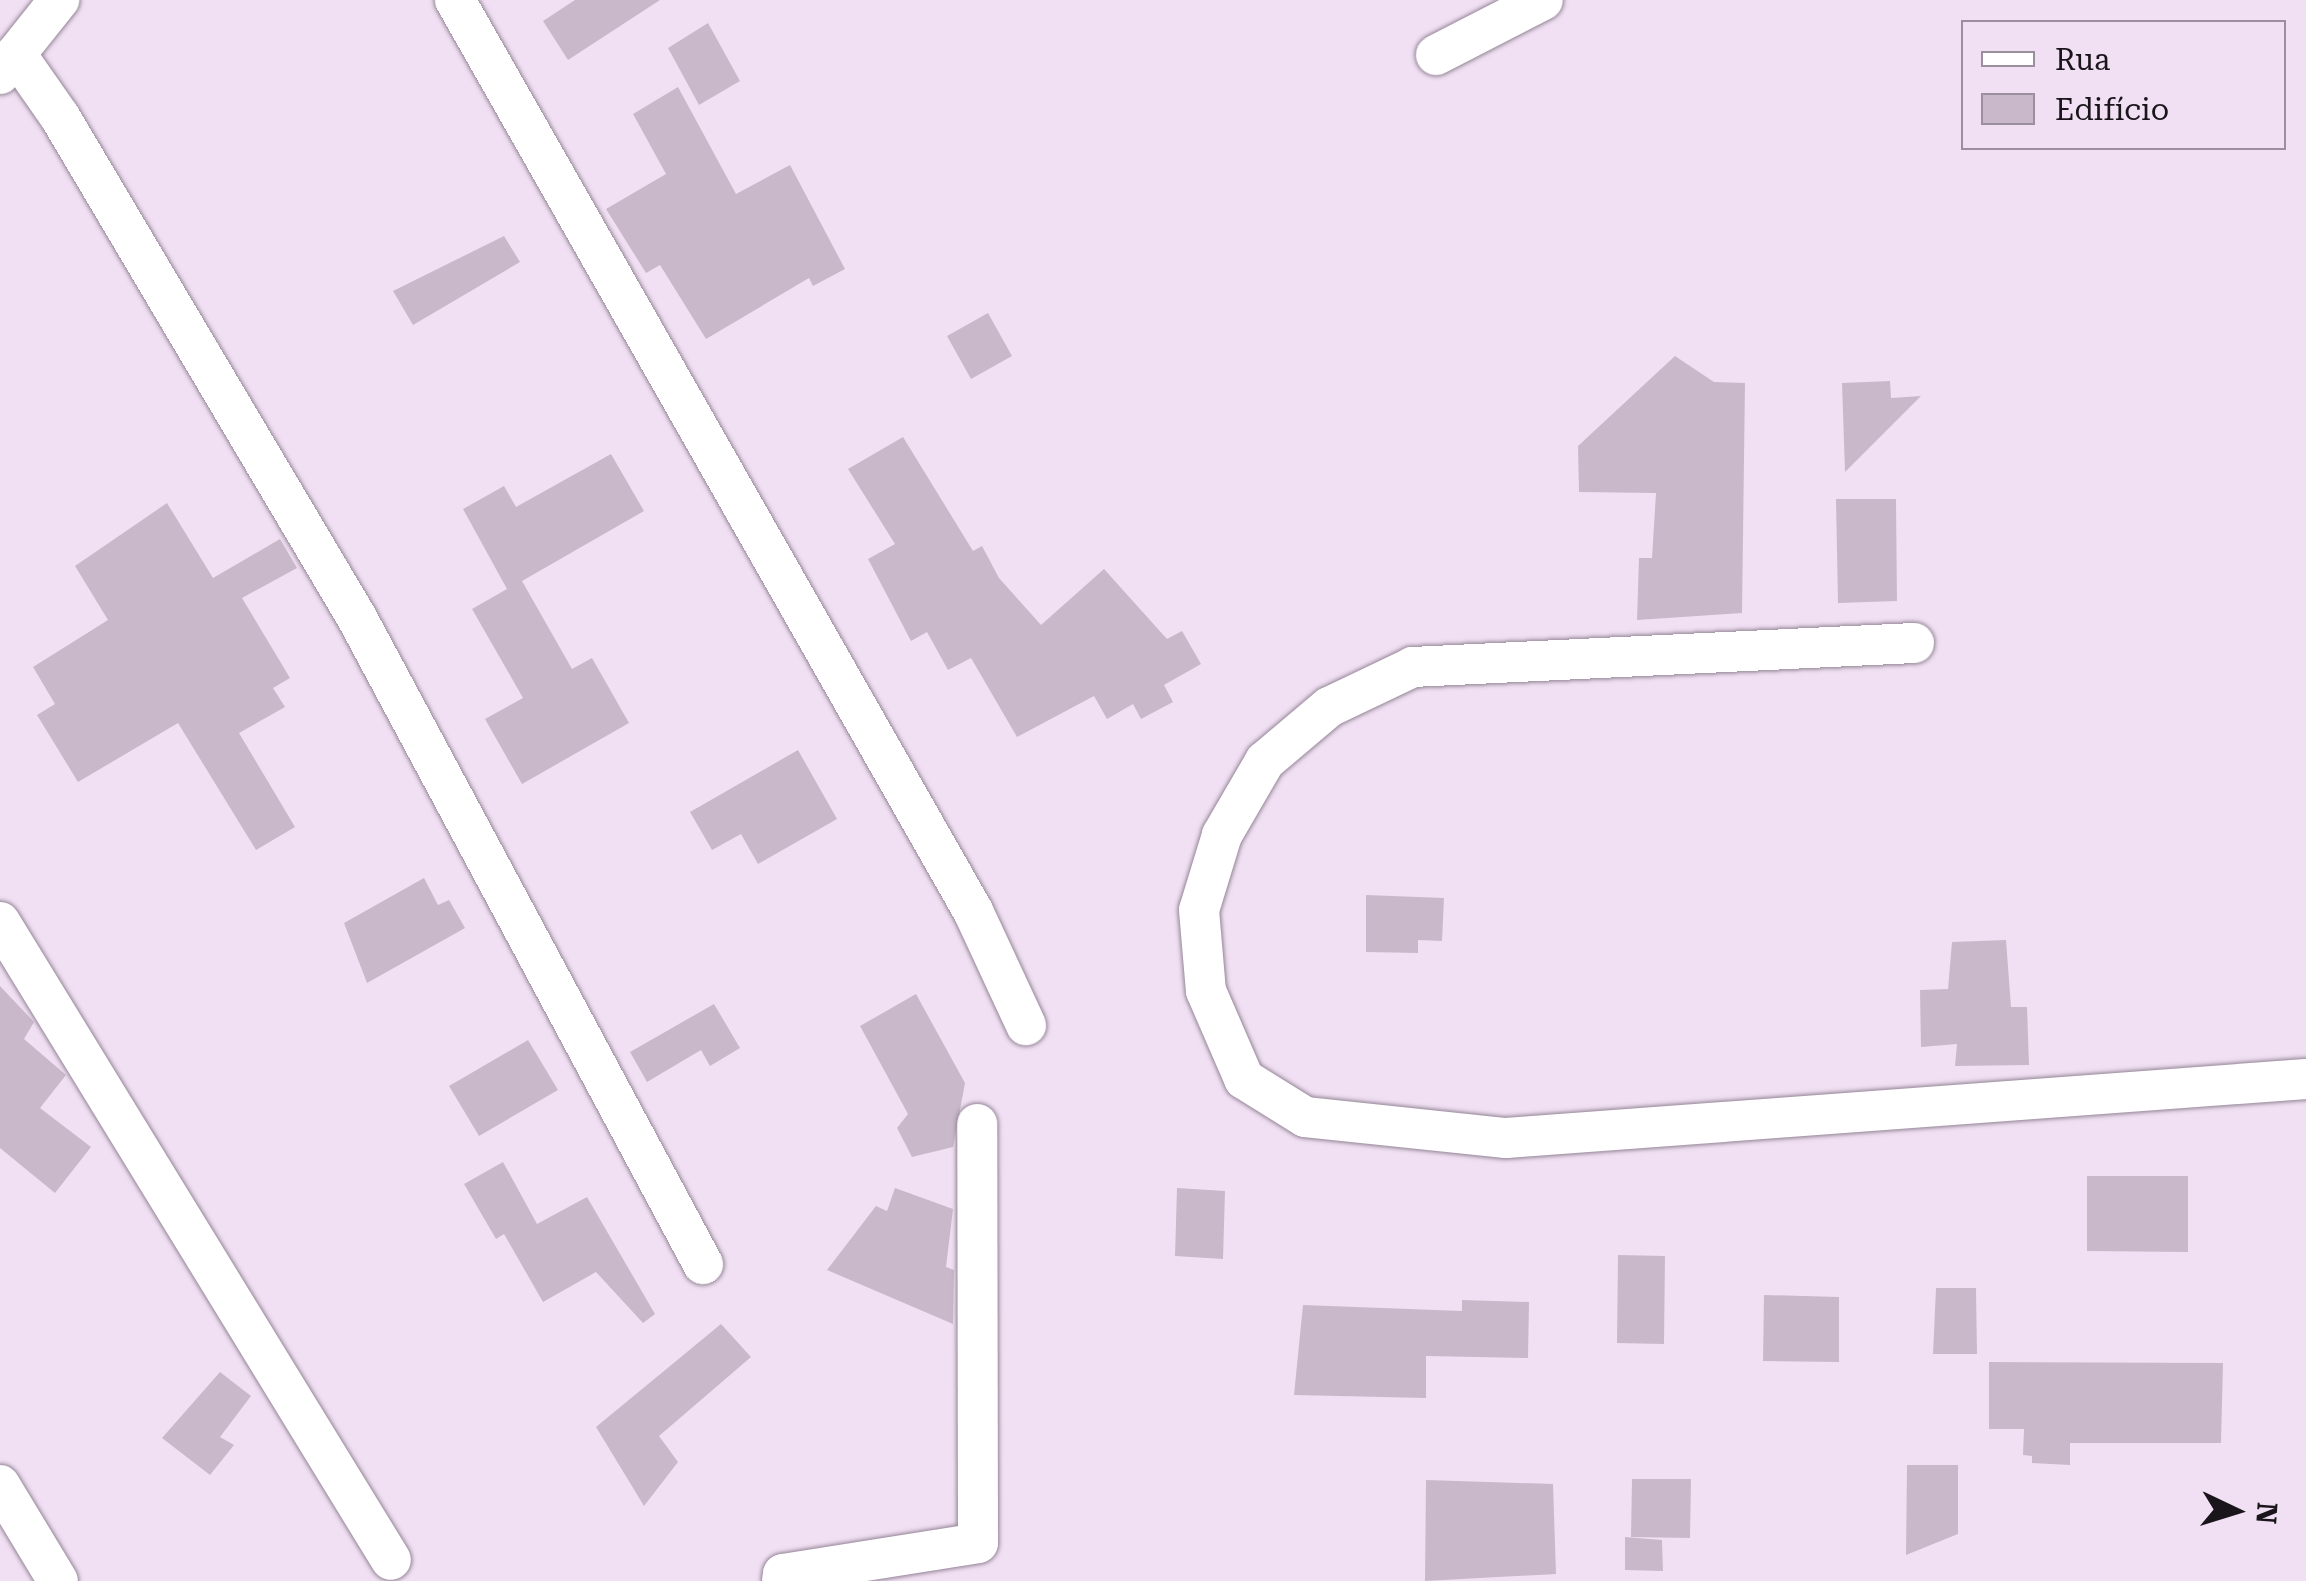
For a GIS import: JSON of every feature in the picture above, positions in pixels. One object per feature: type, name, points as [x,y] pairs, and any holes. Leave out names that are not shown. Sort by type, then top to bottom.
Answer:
[{"type":"street","points":[[59,0],[8,64],[60,117],[357,618],[703,1264]]},
{"type":"street","points":[[455,0],[974,911],[1026,1025]]},
{"type":"street","points":[[1436,56],[1542,0]]},
{"type":"street","points":[[1914,643],[1413,667],[1329,706],[1265,761],[1222,835],[1200,910],[1206,992],[1244,1079],[1305,1117],[1506,1138],[2306,1079]]},
{"type":"street","points":[[0,922],[391,1560]]},
{"type":"street","points":[[782,1581],[783,1574],[978,1543],[977,1124]]},
{"type":"street","points":[[0,1485],[58,1581]]},
{"type":"building","points":[[575,0],[660,0],[568,60],[543,21]]},
{"type":"building","points":[[708,23],[740,81],[699,105],[668,48]]},
{"type":"building","points":[[678,87],[736,194],[790,165],[845,269],[813,286],[809,278],[706,339],[660,265],[646,273],[606,209],[666,174],[633,114]]},
{"type":"building","points":[[504,236],[520,262],[413,325],[393,291]]},
{"type":"building","points":[[988,313],[1012,356],[971,379],[947,336]]},
{"type":"building","points":[[1675,356],[1714,382],[1745,383],[1742,613],[1637,620],[1639,558],[1652,558],[1656,493],[1579,492],[1578,446]]},
{"type":"building","points":[[1890,381],[1891,398],[1921,396],[1845,472],[1842,383]]},
{"type":"building","points":[[903,437],[973,551],[982,546],[999,578],[1041,625],[1104,569],[1167,639],[1182,631],[1201,664],[1164,685],[1173,702],[1141,719],[1133,704],[1107,719],[1094,696],[1017,737],[971,658],[948,670],[927,632],[911,641],[868,559],[895,544],[848,469]]},
{"type":"building","points":[[611,454],[644,511],[522,581],[572,669],[592,658],[629,723],[522,784],[485,719],[523,698],[472,609],[507,589],[463,509],[504,486],[516,507]]},
{"type":"building","points":[[1836,499],[1896,499],[1897,601],[1838,603]]},
{"type":"building","points":[[167,503],[213,578],[280,539],[297,568],[242,598],[290,678],[273,688],[285,707],[239,733],[295,827],[256,850],[178,723],[78,782],[37,715],[55,704],[33,667],[108,620],[75,566]]},
{"type":"building","points":[[798,750],[837,819],[758,864],[741,834],[712,850],[690,812]]},
{"type":"building","points":[[424,878],[438,905],[449,900],[465,928],[367,983],[344,923]]},
{"type":"building","points":[[1366,895],[1444,898],[1442,941],[1418,940],[1418,953],[1366,952]]},
{"type":"building","points":[[2006,940],[2011,1007],[2027,1007],[2029,1065],[1955,1066],[1957,1044],[1921,1047],[1920,990],[1948,989],[1952,942]]},
{"type":"building","points":[[0,986],[34,1022],[24,1039],[66,1075],[40,1108],[91,1147],[55,1193],[0,1148]]},
{"type":"building","points":[[916,994],[965,1083],[953,1147],[912,1157],[897,1128],[908,1114],[860,1026]]},
{"type":"building","points":[[714,1004],[740,1048],[710,1066],[701,1050],[647,1082],[630,1052]]},
{"type":"building","points":[[528,1040],[558,1090],[479,1136],[449,1086]]},
{"type":"building","points":[[503,1162],[537,1224],[587,1197],[655,1314],[643,1323],[596,1272],[543,1302],[504,1234],[496,1239],[464,1184]]},
{"type":"building","points":[[2087,1176],[2188,1176],[2188,1252],[2087,1251]]},
{"type":"building","points":[[895,1188],[953,1209],[946,1267],[954,1270],[953,1324],[827,1270],[876,1206],[887,1211]]},
{"type":"building","points":[[1177,1188],[1225,1191],[1223,1259],[1175,1256]]},
{"type":"building","points":[[1618,1255],[1665,1256],[1664,1344],[1617,1343]]},
{"type":"building","points":[[1936,1288],[1976,1288],[1977,1354],[1933,1354]]},
{"type":"building","points":[[1764,1295],[1839,1297],[1839,1362],[1763,1361]]},
{"type":"building","points":[[1462,1300],[1529,1302],[1528,1358],[1426,1356],[1426,1398],[1294,1395],[1303,1305],[1462,1311]]},
{"type":"building","points":[[721,1324],[751,1357],[659,1436],[678,1462],[644,1506],[596,1427]]},
{"type":"building","points":[[1989,1362],[2223,1363],[2221,1443],[2070,1443],[2070,1465],[2032,1463],[2032,1456],[2023,1455],[2024,1429],[1989,1429]]},
{"type":"building","points":[[220,1372],[251,1396],[220,1437],[234,1445],[210,1475],[162,1438]]},
{"type":"building","points":[[1907,1465],[1958,1465],[1958,1534],[1906,1555]]},
{"type":"building","points":[[1632,1479],[1691,1479],[1690,1538],[1631,1537]]},
{"type":"building","points":[[1426,1480],[1553,1484],[1556,1574],[1425,1581]]},
{"type":"building","points":[[1625,1537],[1662,1540],[1663,1571],[1625,1570]]}]
